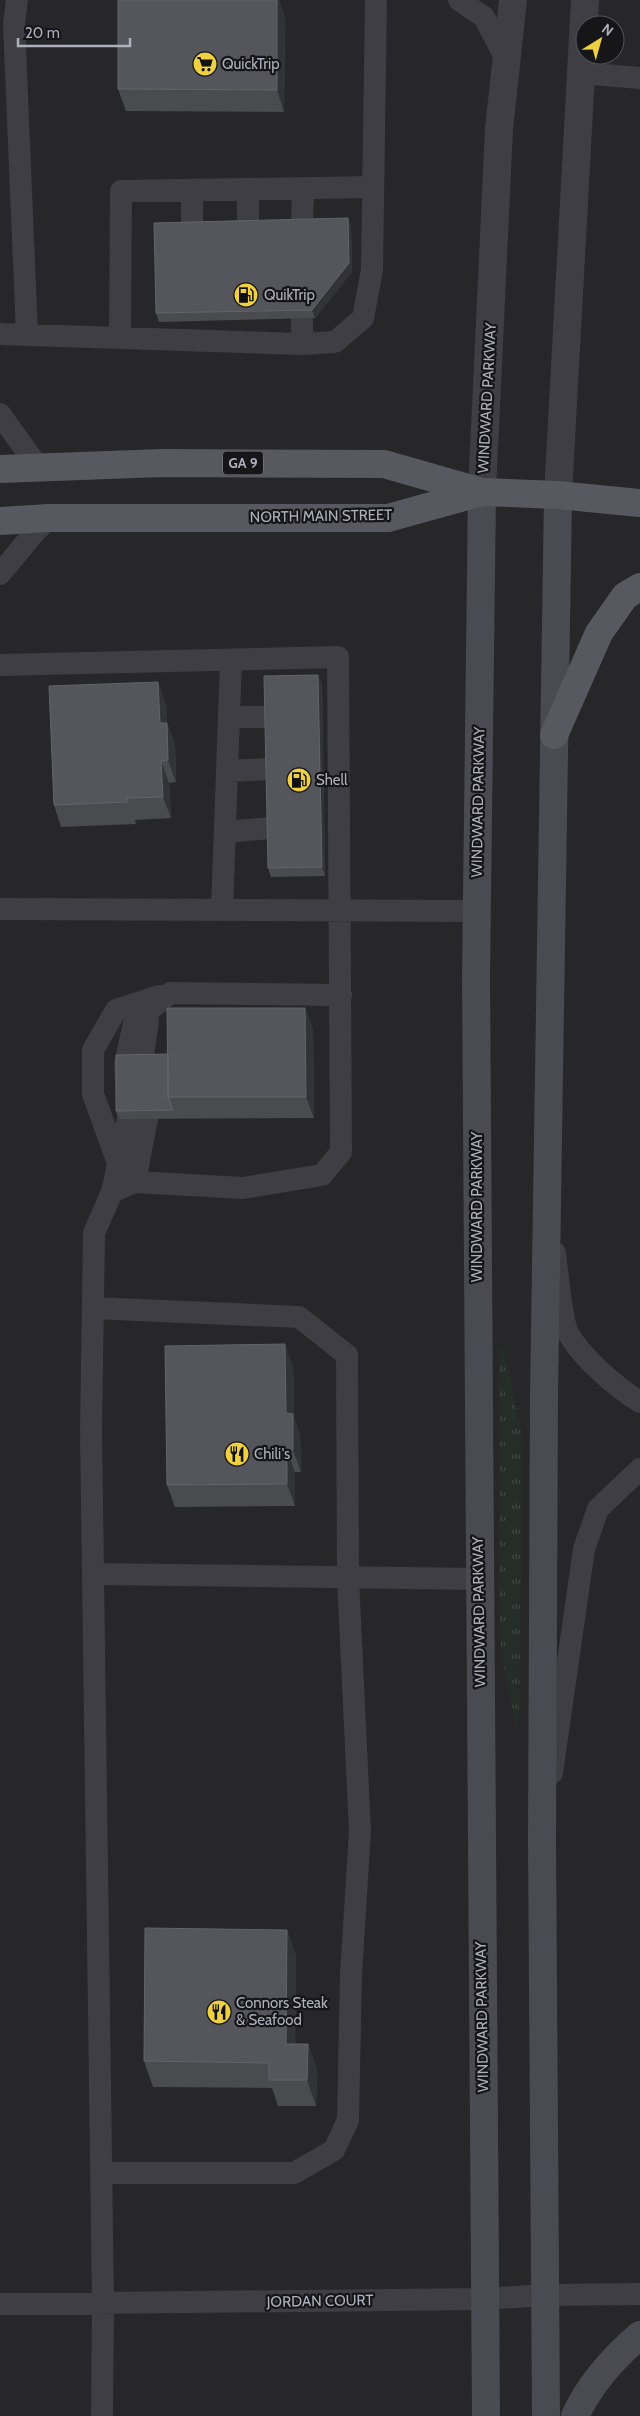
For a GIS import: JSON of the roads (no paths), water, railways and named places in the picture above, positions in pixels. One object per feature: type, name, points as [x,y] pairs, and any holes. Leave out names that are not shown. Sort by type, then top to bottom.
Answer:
[{"type":"main road","name":"GA 9","points":[[0,469],[162,463],[384,464],[482,492],[558,495],[640,503]]},
{"type":"main road","name":"NORTH MAIN STREET","points":[[0,521],[49,518],[388,518],[482,492]]},
{"type":"main road","name":"WINDWARD PARKWAY","points":[[482,492],[476,911],[478,1580],[486,2416]]},
{"type":"main road","points":[[546,2416],[542,1841],[547,1205],[558,495]]},
{"type":"main road","points":[[554,734],[599,633],[625,596],[640,587]]},
{"type":"main road","points":[[575,2416],[582,2400],[615,2356],[640,2335]]},
{"type":"street","name":"WINDWARD PARKWAY","points":[[482,492],[499,129],[513,0]]},
{"type":"street","points":[[558,495],[585,0]]},
{"type":"lane","points":[[17,0],[7,24],[8,88],[27,334]]},
{"type":"lane","points":[[0,334],[120,337],[195,331],[248,342],[302,344],[335,342],[363,318],[372,270],[376,0]]},
{"type":"lane","points":[[459,0],[484,17],[507,61]]},
{"type":"lane","points":[[581,73],[640,78]]},
{"type":"lane","points":[[120,337],[122,191],[373,186]]},
{"type":"lane","points":[[302,228],[303,188]]},
{"type":"lane","points":[[248,189],[248,230]]},
{"type":"lane","points":[[192,190],[192,231]]},
{"type":"lane","points":[[302,319],[302,344]]},
{"type":"lane","points":[[248,320],[248,342]]},
{"type":"lane","points":[[0,414],[38,467]]},
{"type":"lane","points":[[0,574],[49,518]]},
{"type":"lane","points":[[0,665],[338,657],[330,714],[332,823],[340,910],[341,1152],[322,1175],[243,1188],[135,1182],[112,1192]]},
{"type":"lane","points":[[222,910],[231,660]]},
{"type":"lane","points":[[229,717],[268,717]]},
{"type":"lane","points":[[227,771],[269,769]]},
{"type":"lane","points":[[225,832],[270,828]]},
{"type":"lane","points":[[0,909],[476,911]]},
{"type":"lane","points":[[118,1163],[93,1094],[94,1050],[116,1010],[170,993],[341,995]]},
{"type":"lane","points":[[102,2416],[103,2303],[91,1430],[94,1233],[112,1192],[128,1119],[125,1064],[134,1024],[170,993]]},
{"type":"lane","points":[[135,1182],[146,1119],[142,1063],[150,1010]]},
{"type":"lane","points":[[547,1205],[568,1332],[591,1362],[626,1394],[640,1402]]},
{"type":"lane","points":[[93,1308],[299,1317],[347,1355],[348,1578],[360,1831],[351,1974],[348,2120],[334,2150],[294,2173],[101,2173]]},
{"type":"lane","points":[[542,1841],[584,1549],[598,1509],[640,1469]]},
{"type":"lane","points":[[93,1574],[478,1580]]},
{"type":"lane","name":"JORDAN COURT","points":[[0,2304],[485,2299],[545,2295],[640,2294]]},
{"type":"place","name":"QuickTrip","points":[[205,64]]},
{"type":"place","name":"QuikTrip","points":[[246,295]]},
{"type":"place","name":"Shell","points":[[299,780]]},
{"type":"place","name":"Chili's","points":[[237,1454]]},
{"type":"place","name":"Connors Steak & Seafood","points":[[219,2012]]}]
